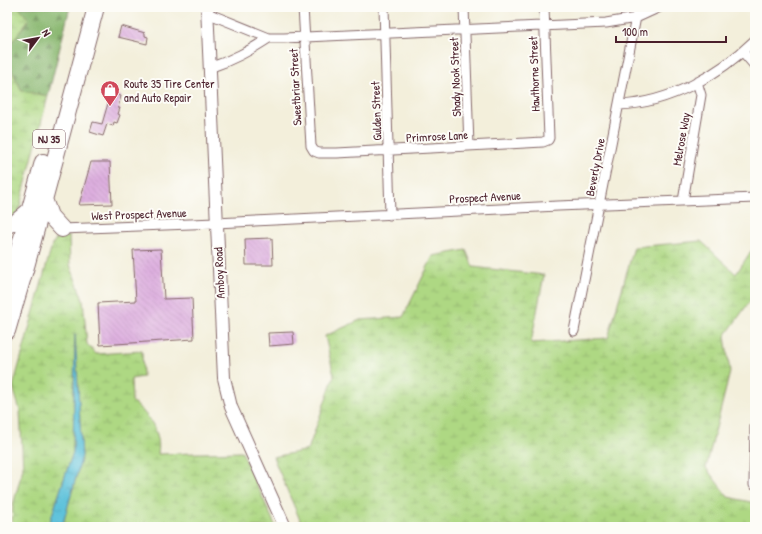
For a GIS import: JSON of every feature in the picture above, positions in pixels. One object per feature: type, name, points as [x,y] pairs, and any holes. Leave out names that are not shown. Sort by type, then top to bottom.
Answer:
[{"type":"highway","name":"NJ 35","points":[[7,292],[86,7]]},
{"type":"highway","name":"NJ 35","points":[[7,331],[27,263],[96,7]]},
{"type":"highway","points":[[31,244],[47,234],[62,229],[50,216],[44,199]]},
{"type":"highway","points":[[7,225],[16,222],[30,210]]},
{"type":"highway","points":[[7,235],[11,241],[16,260]]},
{"type":"main road","name":"Amboy Road","points":[[207,10],[224,378],[231,407],[285,527]]},
{"type":"street","name":"Sweetbriar Street","points":[[303,7],[311,146],[314,151],[327,153]]},
{"type":"street","name":"Gulden Street","points":[[384,7],[390,215]]},
{"type":"street","name":"Shady Nook Street","points":[[464,7],[469,146]]},
{"type":"street","name":"Hawthorne Street","points":[[544,7],[548,140]]},
{"type":"street","name":"Beverly Drive","points":[[574,331],[638,7]]},
{"type":"street","points":[[207,10],[269,38],[284,38],[606,23],[636,18],[660,7]]},
{"type":"street","points":[[209,68],[230,61],[269,38]]},
{"type":"street","points":[[619,105],[633,104],[656,99],[697,82],[709,76],[743,52],[755,40]]},
{"type":"street","points":[[743,52],[755,66]]},
{"type":"street","name":"Melrose Way","points":[[683,201],[701,95],[697,82]]},
{"type":"street","name":"Primrose Lane","points":[[327,153],[543,142],[548,140]]},
{"type":"street","name":"Prospect Avenue","points":[[216,223],[755,198]]},
{"type":"street","name":"West Prospect Avenue","points":[[62,229],[216,223]]},
{"type":"street","points":[[754,485],[755,426]]},
{"type":"green space","points":[[7,7],[18,7],[29,19],[7,49]]},
{"type":"green space","points":[[18,7],[70,7],[48,96],[22,92],[7,61],[7,49],[28,19]]},
{"type":"green space","points":[[7,61],[22,91],[48,96],[19,210],[15,215],[7,218]]},
{"type":"green space","points":[[69,236],[70,265],[83,300],[87,344],[96,354],[142,351],[143,377],[131,379],[132,401],[148,418],[156,431],[159,446],[158,454],[242,452],[276,527],[62,527],[82,456],[75,342],[73,452],[48,527],[12,527],[13,505],[23,468],[20,411],[13,387],[52,245],[56,239]]},
{"type":"green space","points":[[701,241],[736,274],[751,251],[755,251],[755,294],[725,336],[730,372],[706,468],[728,497],[755,503],[755,527],[303,527],[273,457],[308,450],[334,376],[325,336],[360,320],[403,317],[433,256],[466,250],[473,267],[544,275],[531,343],[608,338],[634,247]]},
{"type":"water","points":[[75,334],[82,456],[62,527],[48,527],[73,452]]},
{"type":"building","points":[[121,26],[145,33],[145,36],[148,37],[147,44],[118,37]]},
{"type":"building","points":[[111,93],[121,96],[118,108],[120,108],[118,114],[120,115],[117,123],[114,122],[113,126],[107,124],[103,136],[90,132],[93,122],[102,124]]},
{"type":"building","points":[[91,162],[110,162],[112,204],[79,205]]},
{"type":"building","points":[[272,238],[273,265],[246,265],[245,239]]},
{"type":"building","points":[[161,249],[164,299],[192,298],[194,339],[100,345],[98,303],[136,301],[133,250]]},
{"type":"building","points":[[293,332],[294,344],[269,346],[268,333]]},
{"type":"place","name":"Route 35 Tire Center and Auto Repair","points":[[110,107]]}]
